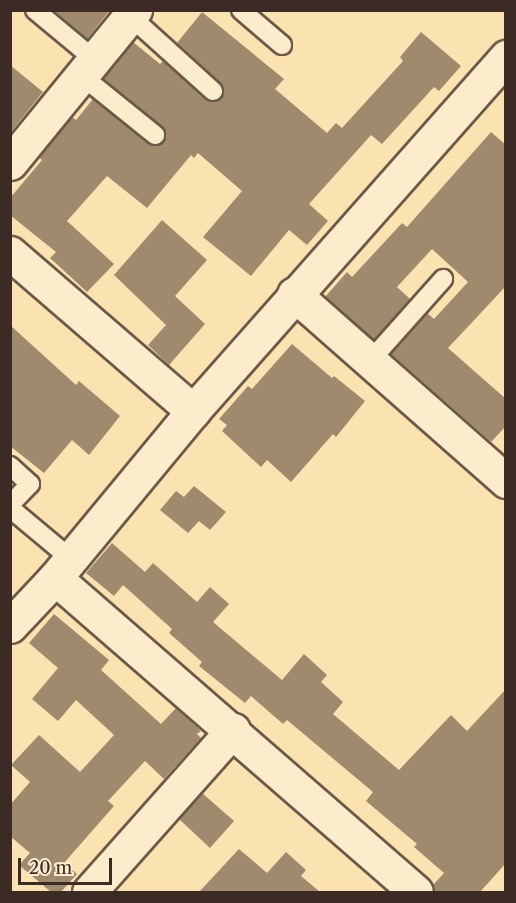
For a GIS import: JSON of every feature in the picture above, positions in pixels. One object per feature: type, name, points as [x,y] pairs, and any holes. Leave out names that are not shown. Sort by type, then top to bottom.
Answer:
[{"type":"street","points":[[10,163],[133,13]]},
{"type":"street","points":[[10,626],[63,568],[193,411],[294,294],[506,57]]},
{"type":"street","points":[[10,253],[193,411]]},
{"type":"street","points":[[294,294],[506,481]]},
{"type":"street","points":[[63,568],[233,730],[416,892]]},
{"type":"street","points":[[89,892],[233,730]]},
{"type":"lane","points":[[35,10],[155,135]]},
{"type":"lane","points":[[241,10],[282,45]]},
{"type":"lane","points":[[133,13],[213,91]]},
{"type":"lane","points":[[370,361],[443,279]]},
{"type":"lane","points":[[10,466],[30,484],[10,507],[63,568]]},
{"type":"building","points":[[53,10],[110,10],[87,39]]},
{"type":"building","points":[[202,12],[284,79],[275,89],[327,133],[336,123],[342,128],[403,61],[400,57],[421,32],[461,66],[439,91],[434,87],[382,144],[371,135],[309,204],[328,221],[307,245],[289,230],[251,276],[203,237],[242,191],[198,153],[194,158],[191,155],[147,208],[107,176],[67,221],[114,264],[87,292],[50,258],[56,252],[10,215],[10,198],[42,160],[39,157],[72,117],[76,120],[93,99],[148,144],[158,146],[164,142],[166,136],[162,127],[104,79],[133,42],[160,64],[163,61],[206,100],[211,102],[221,99],[224,93],[221,83],[177,43]]},
{"type":"building","points":[[10,65],[43,92],[10,133]]},
{"type":"building","points":[[491,132],[506,145],[506,286],[448,348],[506,399],[506,426],[491,442],[391,354],[427,313],[434,319],[468,282],[432,249],[397,287],[410,299],[374,340],[325,297],[347,272],[352,277],[402,223],[407,227]]},
{"type":"building","points":[[162,220],[207,260],[175,296],[205,324],[169,365],[148,345],[166,325],[114,275]]},
{"type":"building","points":[[10,325],[76,385],[79,381],[120,416],[89,455],[72,440],[44,473],[10,446]]},
{"type":"building","points":[[292,344],[332,378],[334,376],[365,401],[336,437],[333,434],[291,482],[267,460],[261,467],[222,431],[227,425],[219,419],[248,386],[252,389]]},
{"type":"building","points":[[194,486],[226,512],[210,530],[199,521],[188,533],[160,510],[176,491],[184,497]]},
{"type":"building","points":[[112,543],[145,572],[153,563],[197,602],[210,587],[229,604],[213,622],[282,680],[304,654],[327,675],[321,682],[343,702],[333,714],[399,770],[451,715],[467,731],[506,689],[506,863],[480,892],[434,892],[433,885],[444,873],[414,847],[417,844],[366,801],[373,792],[287,720],[283,724],[251,696],[245,703],[199,666],[202,662],[169,633],[172,629],[123,585],[114,596],[86,573]]},
{"type":"building","points":[[54,614],[109,660],[101,670],[161,724],[176,708],[201,731],[197,734],[201,738],[164,779],[145,761],[108,801],[114,806],[64,863],[77,874],[61,892],[51,892],[19,865],[30,853],[10,836],[10,805],[30,782],[11,765],[39,735],[80,772],[114,735],[76,700],[58,721],[32,699],[58,668],[29,643]]},
{"type":"building","points":[[202,793],[234,821],[210,848],[179,819]]},
{"type":"building","points":[[239,849],[267,873],[286,852],[306,870],[301,876],[320,892],[199,892]]}]
